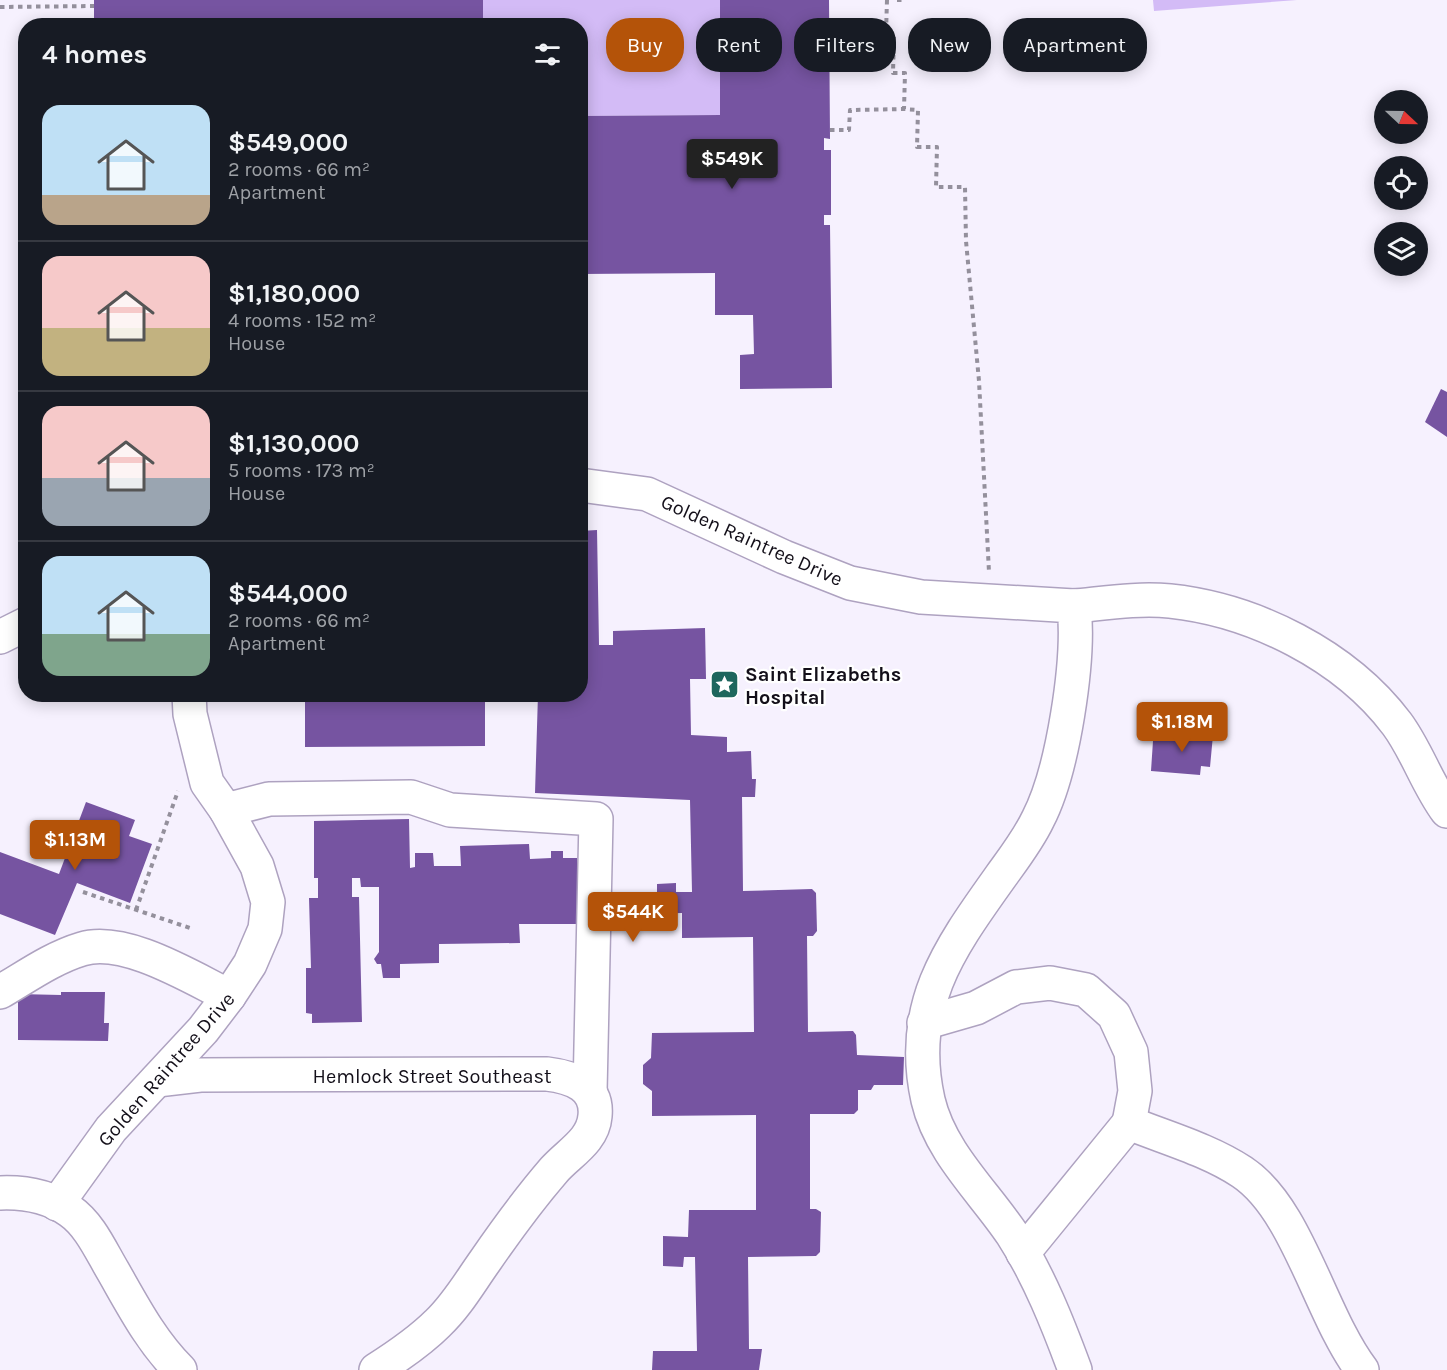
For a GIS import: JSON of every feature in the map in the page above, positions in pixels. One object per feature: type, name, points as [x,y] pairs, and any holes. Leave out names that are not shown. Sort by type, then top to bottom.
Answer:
[{"type":"lane","name":"Golden Raintree Drive","points":[[588,485],[647,494],[784,557],[850,583],[921,597],[990,603],[1074,606],[1121,601],[1168,601],[1200,606],[1258,623],[1297,642],[1340,670],[1383,708],[1398,726],[1447,811]]},
{"type":"lane","points":[[1074,606],[1076,651],[1059,758],[1047,802],[1026,841],[949,951],[927,1007],[922,1053],[925,1082],[939,1133],[1023,1253],[1046,1298],[1075,1370]]},
{"type":"lane","points":[[0,636],[18,628]]},
{"type":"lane","name":"Golden Raintree Drive","points":[[57,1204],[111,1129],[230,996],[250,964],[265,929],[268,902],[257,866],[226,810],[207,783],[190,714],[189,702]]},
{"type":"lane","points":[[226,810],[269,798],[411,797],[450,810],[596,819],[590,1092],[595,1105],[595,1119],[584,1142],[558,1166],[526,1204],[439,1322],[401,1354],[376,1370]]},
{"type":"lane","points":[[0,992],[53,961],[84,948],[109,947],[158,961],[230,996]]},
{"type":"lane","points":[[924,1023],[976,1008],[1016,987],[1050,983],[1086,990],[1114,1015],[1131,1052],[1135,1091],[1129,1123],[1023,1253]]},
{"type":"lane","name":"Hemlock Street Southeast","points":[[157,1080],[200,1075],[547,1074],[580,1083],[590,1092]]},
{"type":"lane","points":[[1129,1123],[1232,1166],[1264,1190],[1291,1233],[1341,1338],[1362,1370]]},
{"type":"lane","points":[[0,1193],[38,1197],[69,1210],[83,1224],[153,1339],[180,1370]]},
{"type":"path","points":[[886,18],[887,0]]},
{"type":"path","points":[[897,0],[904,0]]},
{"type":"path","points":[[0,7],[94,6]]},
{"type":"path","points":[[893,72],[905,73],[904,110]]},
{"type":"path","points":[[830,130],[849,130],[850,110],[918,110],[917,147],[936,147],[936,187],[965,187],[966,241],[979,381],[990,603]]},
{"type":"path","points":[[136,910],[180,787]]},
{"type":"path","points":[[83,892],[193,928]]},
{"type":"shaded area","points":[[483,0],[720,0],[720,18],[696,18],[696,72],[720,72],[720,115],[588,116],[588,18],[483,18]]},
{"type":"shaded area","points":[[1153,0],[1297,0],[1154,11]]},
{"type":"building","points":[[94,0],[483,0],[483,18],[94,18]]},
{"type":"building","points":[[720,0],[829,0],[829,18],[794,18],[794,72],[830,72],[830,139],[824,138],[824,150],[831,150],[831,215],[824,215],[824,225],[830,225],[832,388],[740,389],[740,355],[754,354],[753,315],[715,315],[715,273],[588,274],[588,116],[720,115],[720,72],[782,72],[782,18],[720,18]]},
{"type":"building","points":[[1441,389],[1447,392],[1447,437],[1425,422]]},
{"type":"building","points":[[597,530],[599,645],[613,645],[613,631],[705,628],[706,679],[690,679],[691,735],[727,737],[727,752],[751,751],[752,779],[756,779],[755,797],[742,797],[743,891],[812,889],[816,893],[817,931],[813,936],[807,936],[808,1032],[853,1031],[856,1035],[857,1055],[904,1057],[903,1085],[874,1085],[871,1090],[858,1090],[858,1110],[854,1114],[810,1114],[810,1209],[821,1212],[820,1252],[816,1256],[748,1257],[749,1349],[762,1349],[759,1370],[652,1370],[653,1351],[697,1351],[695,1257],[684,1257],[683,1267],[663,1266],[663,1236],[688,1237],[689,1210],[756,1210],[756,1115],[652,1116],[652,1091],[643,1084],[643,1065],[651,1058],[652,1033],[754,1032],[753,937],[682,938],[682,913],[583,915],[583,924],[519,924],[520,943],[439,944],[439,963],[400,964],[400,978],[383,978],[381,964],[377,964],[374,959],[379,952],[379,887],[361,887],[360,878],[352,878],[352,897],[359,897],[362,1022],[312,1023],[312,1014],[306,1013],[306,968],[311,968],[309,898],[318,898],[318,878],[314,878],[314,821],[409,819],[410,868],[415,867],[415,853],[433,853],[434,866],[461,866],[460,846],[529,844],[530,859],[551,858],[551,851],[563,851],[563,858],[577,858],[578,898],[657,898],[657,884],[676,883],[676,892],[692,892],[690,800],[535,793],[538,702],[588,702],[588,531]]},
{"type":"building","points":[[305,702],[485,702],[485,746],[305,747]]},
{"type":"building","points":[[1163,731],[1213,735],[1210,767],[1201,766],[1200,775],[1151,771],[1153,741],[1162,741]]},
{"type":"building","points":[[86,802],[135,820],[129,836],[152,844],[130,903],[77,883],[55,935],[0,914],[0,852],[59,874]]},
{"type":"building","points":[[61,992],[105,992],[104,1023],[109,1023],[108,1041],[18,1040],[18,994],[61,995]]},
{"type":"place","name":"Saint Elizabeths Hospital","points":[[724,685]]}]
